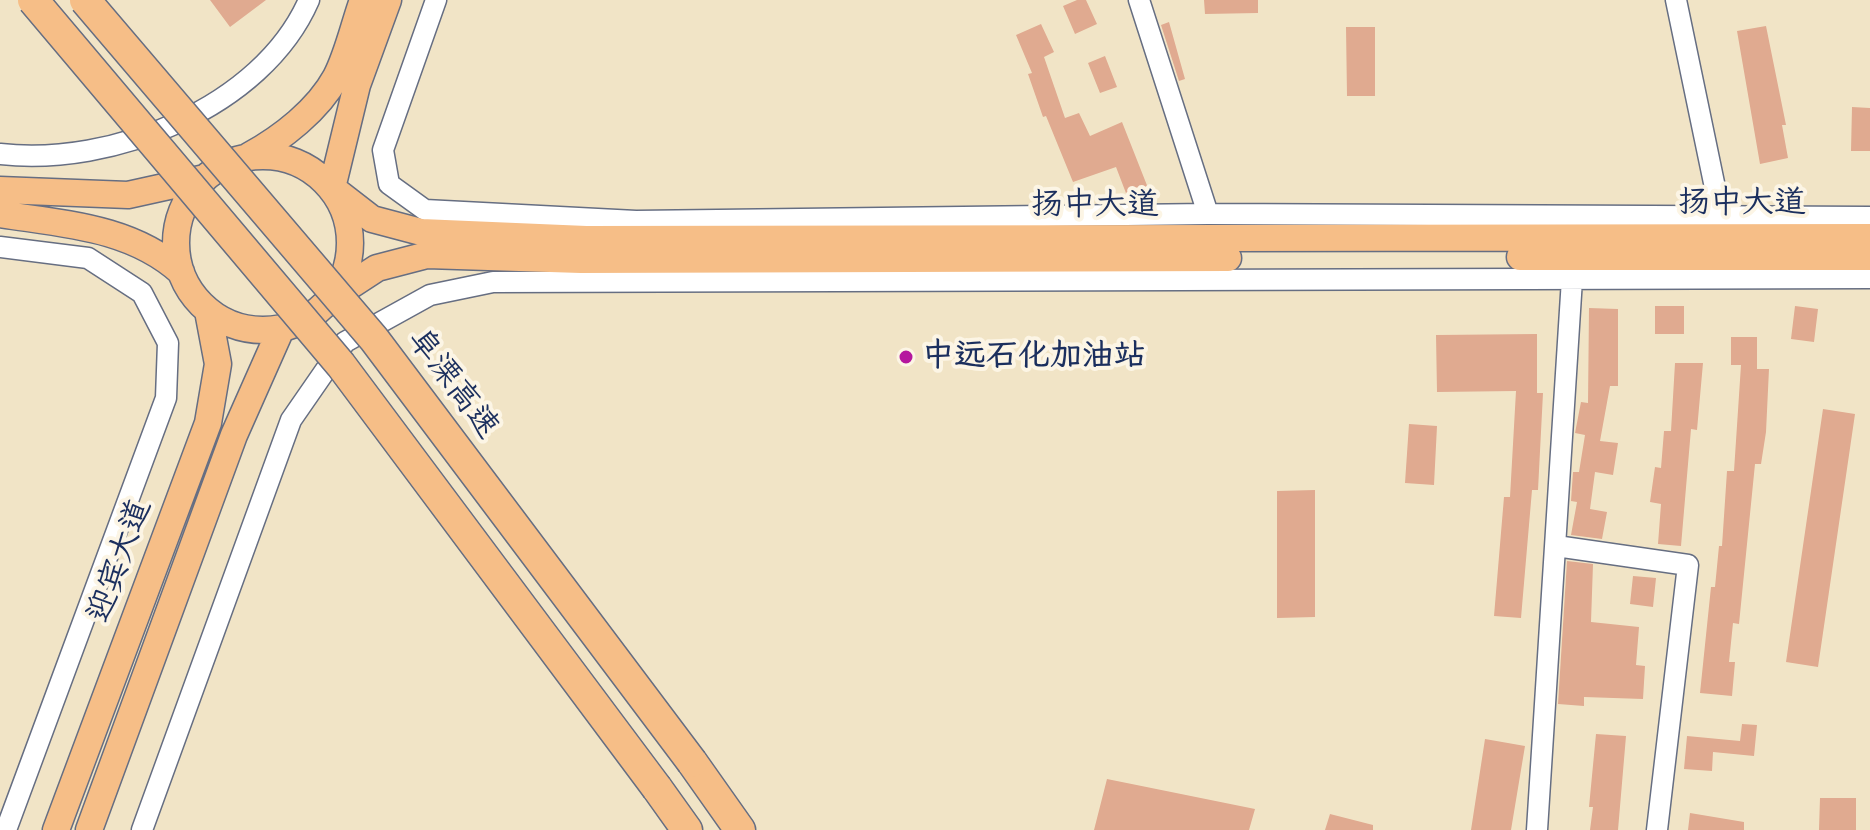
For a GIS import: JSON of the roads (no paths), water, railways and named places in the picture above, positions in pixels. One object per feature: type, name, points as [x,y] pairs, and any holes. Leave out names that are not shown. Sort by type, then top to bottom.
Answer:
[{"type":"highway","points":[[33,0],[341,365],[687,830]]},
{"type":"highway","name":"阜溧高速","points":[[85,0],[374,339],[740,830]]},
{"type":"main road","points":[[248,157],[271,155],[294,160],[315,172],[332,188],[346,214],[351,243],[346,273],[331,298],[308,318],[281,329],[251,330],[228,323],[208,311],[192,293],[181,272],[176,247],[179,221],[189,197],[205,178],[225,164],[248,157],[272,144],[311,110],[336,77],[363,0]]},
{"type":"main road","points":[[332,188],[357,85],[388,0]]},
{"type":"main road","points":[[0,190],[128,195],[205,178]]},
{"type":"main road","name":"扬中大道","points":[[332,188],[372,219],[421,232],[586,239],[1870,237]]},
{"type":"main road","points":[[0,214],[122,234],[159,252],[181,272]]},
{"type":"main road","name":"扬中大道","points":[[331,298],[377,268],[427,255],[581,260],[1599,257],[1724,238],[1870,257]]},
{"type":"main road","name":"迎宾大道","points":[[56,830],[208,423],[218,364],[208,311]]},
{"type":"main road","name":"迎宾大道","points":[[89,830],[234,435],[281,329]]},
{"type":"street","points":[[0,154],[31,158],[95,152],[169,128],[241,85],[298,24],[309,0]]},
{"type":"street","points":[[436,0],[383,150],[389,184],[425,210],[636,221],[1208,214],[1724,238],[1870,217]]},
{"type":"street","points":[[1139,0],[1208,214]]},
{"type":"street","points":[[1676,0],[1724,238]]},
{"type":"street","points":[[0,247],[88,258],[142,293],[168,343],[166,398],[6,830]]},
{"type":"street","points":[[1572,279],[1596,277],[1599,257]]},
{"type":"street","points":[[142,830],[213,626],[291,420],[345,342],[430,295],[493,282],[1870,278]]},
{"type":"street","points":[[1537,830],[1572,279]]},
{"type":"street","points":[[1556,546],[1688,565],[1674,709],[1657,830]]},
{"type":"place","name":"中远石化加油站","points":[[906,357]]}]
